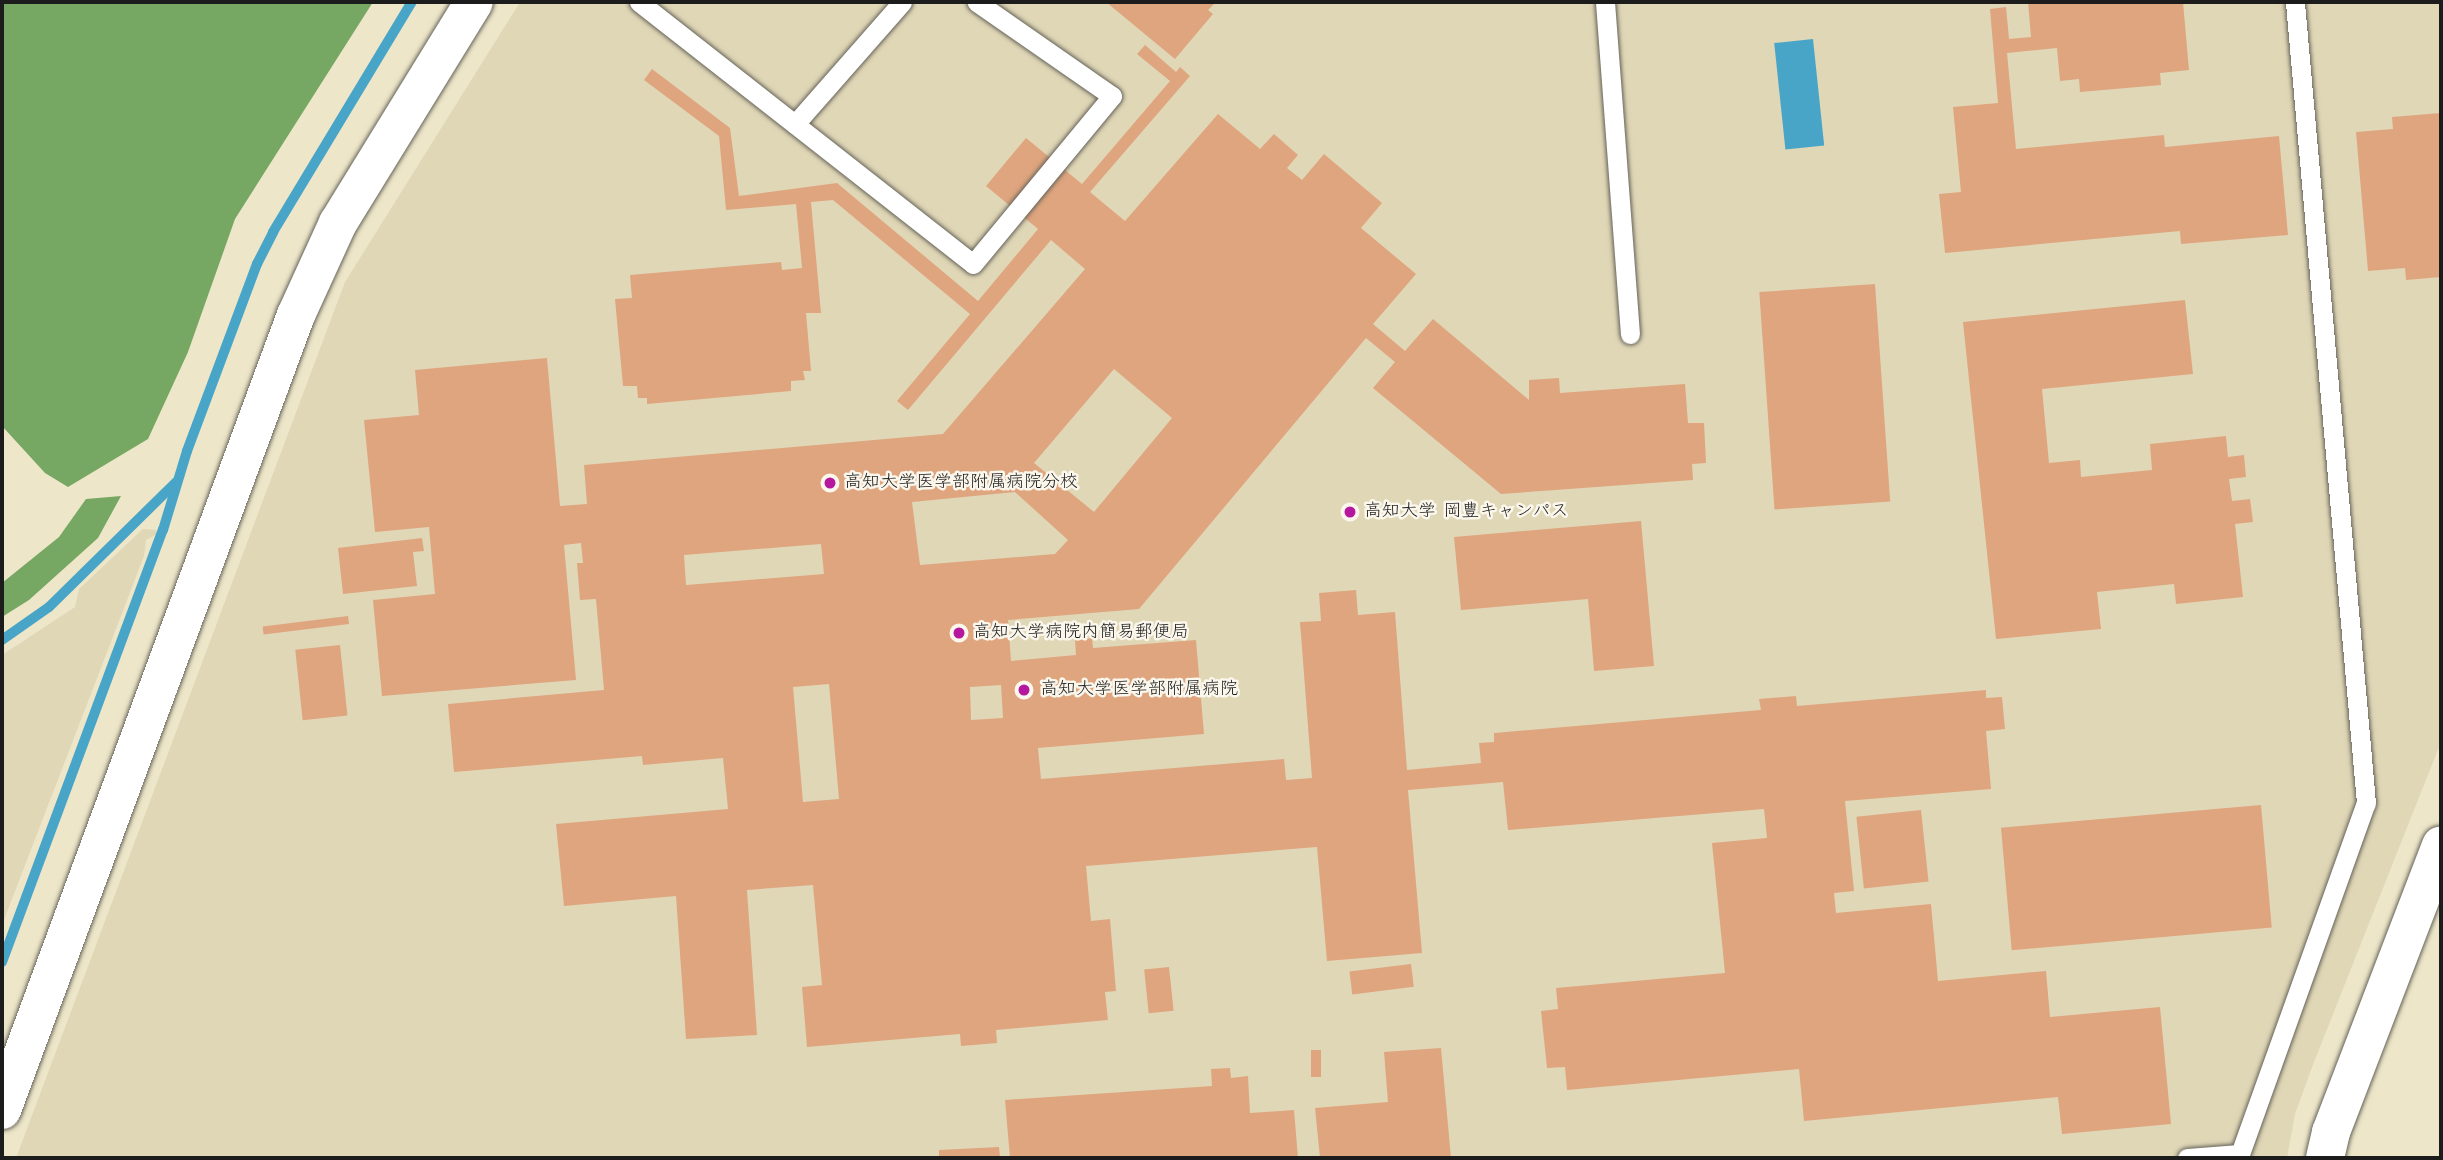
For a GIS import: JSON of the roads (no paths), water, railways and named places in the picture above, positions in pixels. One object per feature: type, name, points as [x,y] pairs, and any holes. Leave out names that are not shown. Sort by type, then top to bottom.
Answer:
[{"type":"street","points":[[2,1110],[296,315],[338,223],[474,2]]},
{"type":"street","points":[[2325,1158],[2335,1119],[2441,845]]},
{"type":"lane","points":[[639,2],[973,264],[1112,96],[977,2]]},
{"type":"lane","points":[[795,124],[902,2]]},
{"type":"lane","points":[[1605,2],[1630,334]]},
{"type":"lane","points":[[2187,1158],[2240,1154],[2366,803],[2295,2]]},
{"type":"water","points":[[1813,39],[1824,145],[1785,149],[1774,43]]},
{"type":"waterway","points":[[2,962],[163,530],[187,451],[257,264],[273,232],[412,2]]},
{"type":"waterway","points":[[2,640],[49,607],[176,482]]},
{"type":"place","name":"高知大学医学部附属病院分校","points":[[830,483]]},
{"type":"place","name":"高知大学 岡豊キャンパス","points":[[1350,512]]},
{"type":"place","name":"高知大学病院内簡易郵便局","points":[[959,633]]},
{"type":"place","name":"高知大学医学部附属病院","points":[[1024,690]]}]
